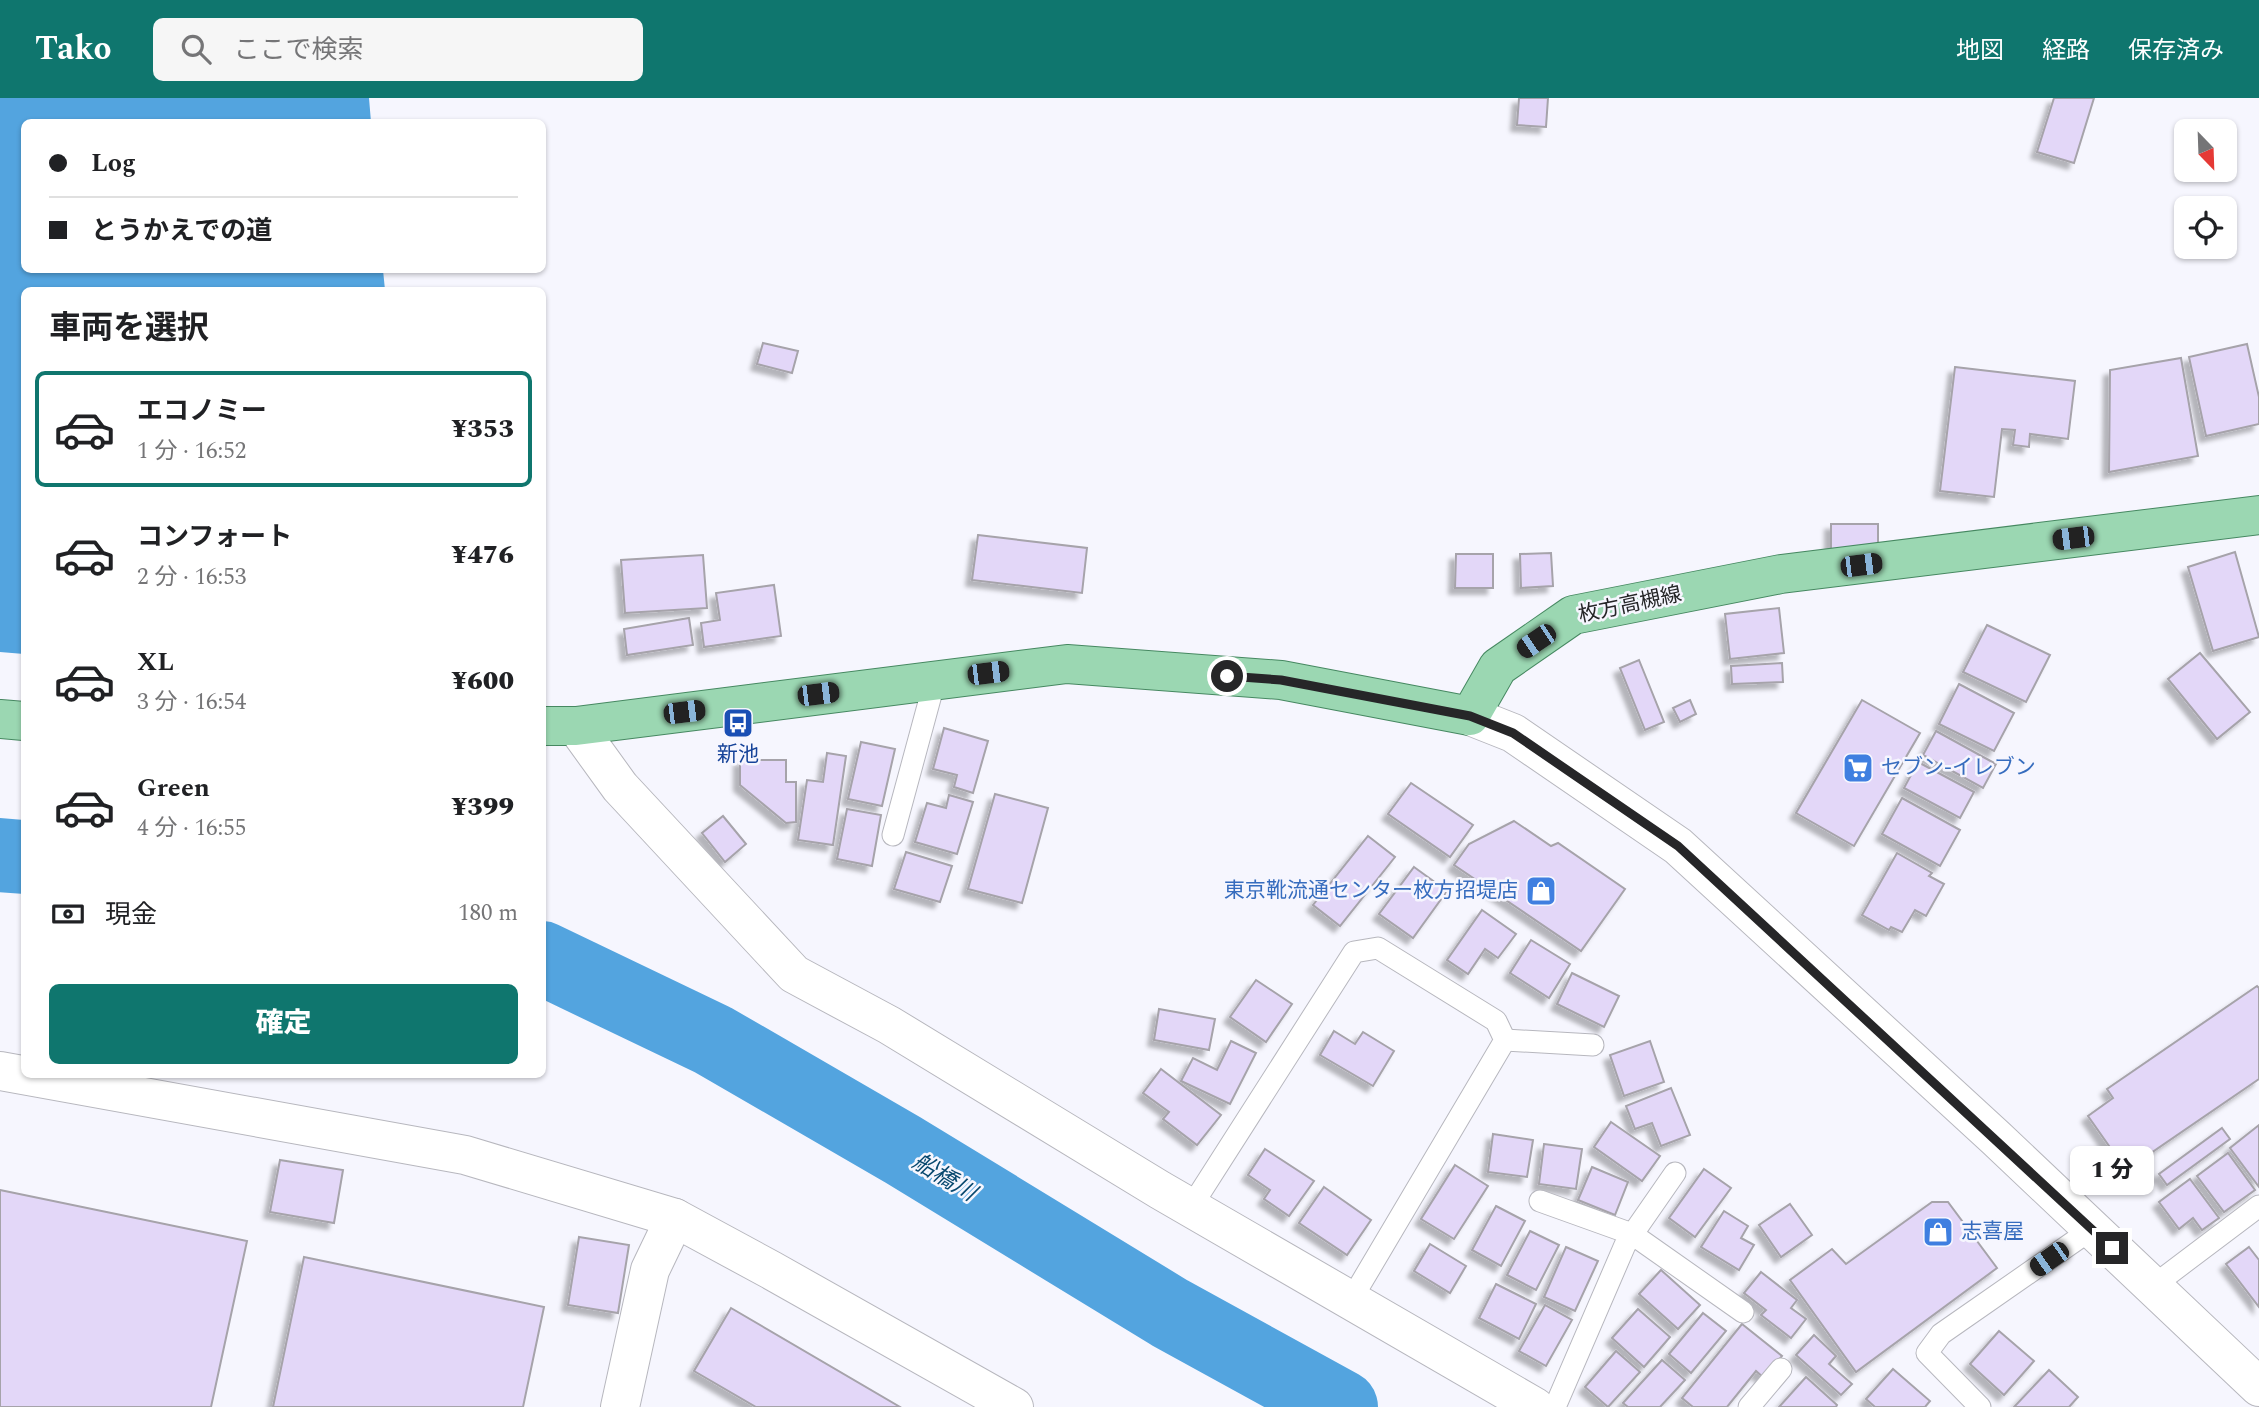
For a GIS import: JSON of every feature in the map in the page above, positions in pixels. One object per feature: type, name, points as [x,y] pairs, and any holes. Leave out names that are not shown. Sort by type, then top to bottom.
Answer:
[{"type":"main road","name":"枚方高槻線","points":[[1470,716],[1498,667],[1573,615],[1781,575],[2259,515]]},
{"type":"main road","points":[[559,726],[1068,664],[1281,680],[1470,716]]},
{"type":"main road","points":[[0,719],[21,721]]},
{"type":"street","points":[[1470,716],[1513,733],[1678,846],[2259,1387]]},
{"type":"street","points":[[559,726],[620,787],[794,974],[889,1025],[1191,1207],[1535,1407]]},
{"type":"street","points":[[0,1071],[21,1075]]},
{"type":"street","points":[[39,1078],[465,1155],[675,1218],[771,1269],[1014,1407]]},
{"type":"street","points":[[620,1407],[650,1270],[675,1218]]},
{"type":"lane","points":[[893,835],[935,680]]},
{"type":"lane","points":[[1191,1207],[1354,951],[1378,948],[1496,1021],[1505,1040]]},
{"type":"lane","points":[[1505,1040],[1593,1045]]},
{"type":"lane","points":[[1351,1300],[1505,1040]]},
{"type":"lane","points":[[1555,1407],[1625,1245],[1675,1172]]},
{"type":"lane","points":[[1540,1201],[1632,1234],[1743,1312]]},
{"type":"lane","points":[[2153,1286],[2259,1206]]},
{"type":"lane","points":[[1980,1407],[1927,1353],[1941,1334],[2092,1229]]},
{"type":"lane","points":[[1749,1407],[1781,1370]]},
{"type":"water","points":[[0,98],[369,98],[371,119],[21,119],[21,273],[383,273],[385,287],[21,287],[21,654],[0,652]]},
{"type":"building","points":[[1519,98],[1548,98],[1546,127],[1517,125]]},
{"type":"building","points":[[2054,98],[2094,98],[2074,163],[2037,152]]},
{"type":"building","points":[[763,343],[798,351],[792,373],[757,364]]},
{"type":"building","points":[[2247,344],[2259,397],[2259,424],[2206,436],[2189,357]]},
{"type":"building","points":[[2181,358],[2198,456],[2109,472],[2110,370]]},
{"type":"building","points":[[1955,367],[2075,381],[2068,439],[2030,434],[2029,447],[2013,445],[2015,430],[2002,429],[1994,497],[1940,491]]},
{"type":"building","points":[[1831,524],[1878,524],[1878,549],[1831,549]]},
{"type":"building","points":[[978,535],[1087,548],[1082,593],[972,580]]},
{"type":"building","points":[[2235,552],[2259,637],[2213,651],[2188,567]]},
{"type":"building","points":[[1551,553],[1553,586],[1521,588],[1520,554]]},
{"type":"building","points":[[1456,554],[1493,554],[1493,588],[1455,588]]},
{"type":"building","points":[[703,555],[707,608],[625,613],[621,560]]},
{"type":"building","points":[[774,585],[781,636],[704,647],[701,623],[720,620],[716,593]]},
{"type":"building","points":[[1779,608],[1784,653],[1730,659],[1725,614]]},
{"type":"building","points":[[689,618],[693,645],[627,655],[624,629]]},
{"type":"building","points":[[1987,625],[2050,655],[2026,702],[1963,672]]},
{"type":"building","points":[[2200,653],[2250,712],[2217,739],[2168,679]]},
{"type":"building","points":[[1639,660],[1664,722],[1645,730],[1620,668]]},
{"type":"building","points":[[1782,663],[1783,682],[1732,684],[1731,666]]},
{"type":"building","points":[[1959,684],[2014,713],[1994,751],[1939,724]]},
{"type":"building","points":[[1690,700],[1696,714],[1680,722],[1673,708]]},
{"type":"building","points":[[1862,700],[1920,733],[1854,846],[1796,813]]},
{"type":"building","points":[[944,728],[988,741],[973,793],[954,787],[957,775],[933,769]]},
{"type":"building","points":[[1936,731],[1996,764],[1983,788],[1923,755]]},
{"type":"building","points":[[861,742],[895,749],[882,806],[848,799]]},
{"type":"building","points":[[827,753],[846,756],[833,845],[798,840],[807,780],[823,782]]},
{"type":"building","points":[[740,760],[786,760],[786,782],[796,782],[796,822],[786,823],[740,785]]},
{"type":"building","points":[[1918,762],[1974,792],[1960,818],[1904,788]]},
{"type":"building","points":[[1411,783],[1473,825],[1450,857],[1388,814]]},
{"type":"building","points":[[995,794],[1048,808],[1022,903],[968,889]]},
{"type":"building","points":[[949,795],[973,802],[957,854],[915,842],[927,803],[946,808]]},
{"type":"building","points":[[1902,798],[1960,830],[1940,866],[1882,834]]},
{"type":"building","points":[[847,809],[881,815],[872,866],[837,859]]},
{"type":"building","points":[[723,816],[746,844],[725,862],[702,833]]},
{"type":"building","points":[[1514,821],[1551,846],[1558,843],[1625,889],[1581,951],[1454,865],[1469,844]]},
{"type":"building","points":[[1368,836],[1395,857],[1340,926],[1313,905]]},
{"type":"building","points":[[906,852],[952,866],[940,902],[894,889]]},
{"type":"building","points":[[1897,853],[1932,873],[1929,876],[1944,884],[1926,916],[1915,910],[1902,932],[1891,927],[1889,930],[1862,915]]},
{"type":"building","points":[[1414,867],[1447,891],[1413,938],[1379,914]]},
{"type":"building","points":[[1482,910],[1516,934],[1498,958],[1485,949],[1468,974],[1447,960]]},
{"type":"building","points":[[1531,940],[1570,964],[1549,998],[1510,973]]},
{"type":"building","points":[[1572,973],[1619,996],[1604,1027],[1557,1004]]},
{"type":"building","points":[[1256,980],[1292,1004],[1266,1042],[1230,1017]]},
{"type":"building","points":[[2257,986],[2259,1079],[2126,1170],[2088,1116],[2113,1098],[2107,1089]]},
{"type":"building","points":[[1159,1009],[1215,1019],[1209,1050],[1154,1040]]},
{"type":"building","points":[[1334,1031],[1355,1044],[1363,1032],[1394,1051],[1373,1086],[1320,1055]]},
{"type":"building","points":[[1231,1041],[1256,1053],[1230,1104],[1181,1081],[1193,1058],[1217,1070]]},
{"type":"building","points":[[1650,1041],[1664,1082],[1624,1096],[1610,1055]]},
{"type":"building","points":[[1161,1069],[1221,1115],[1197,1145],[1163,1119],[1169,1112],[1143,1093]]},
{"type":"building","points":[[1671,1088],[1690,1135],[1661,1146],[1652,1123],[1635,1129],[1626,1106]]},
{"type":"building","points":[[1611,1122],[1660,1156],[1642,1181],[1594,1147]]},
{"type":"building","points":[[2259,1125],[2259,1187],[2230,1148]]},
{"type":"building","points":[[2222,1128],[2230,1139],[2167,1185],[2159,1174]]},
{"type":"building","points":[[1493,1134],[1533,1140],[1527,1177],[1488,1172]]},
{"type":"building","points":[[1544,1144],[1582,1149],[1576,1189],[1539,1184]]},
{"type":"building","points":[[1265,1149],[1314,1181],[1289,1216],[1264,1199],[1270,1190],[1248,1175]]},
{"type":"building","points":[[2228,1153],[2255,1190],[2224,1212],[2197,1176]]},
{"type":"building","points":[[280,1160],[343,1170],[334,1223],[270,1212]]},
{"type":"building","points":[[1455,1165],[1488,1186],[1454,1239],[1421,1219]]},
{"type":"building","points":[[1592,1167],[1628,1182],[1615,1215],[1578,1200]]},
{"type":"building","points":[[1704,1169],[1731,1188],[1695,1237],[1669,1218]]},
{"type":"building","points":[[2190,1179],[2219,1218],[2202,1230],[2193,1218],[2179,1229],[2159,1202]]},
{"type":"building","points":[[1324,1187],[1371,1220],[1347,1255],[1299,1223]]},
{"type":"building","points":[[0,1190],[247,1241],[211,1407],[0,1407]]},
{"type":"building","points":[[1932,1202],[1948,1202],[1997,1268],[1856,1372],[1790,1280],[1832,1249],[1846,1264]]},
{"type":"building","points":[[1790,1204],[1812,1235],[1781,1257],[1759,1225]]},
{"type":"building","points":[[1496,1206],[1525,1221],[1501,1266],[1472,1250]]},
{"type":"building","points":[[1724,1211],[1748,1226],[1741,1238],[1754,1245],[1739,1270],[1701,1247]]},
{"type":"building","points":[[1530,1231],[1559,1245],[1536,1290],[1507,1275]]},
{"type":"building","points":[[579,1237],[629,1245],[618,1313],[568,1305]]},
{"type":"building","points":[[1430,1244],[1466,1266],[1450,1293],[1414,1271]]},
{"type":"building","points":[[1566,1247],[1598,1261],[1575,1311],[1544,1297]]},
{"type":"building","points":[[2249,1247],[2259,1260],[2259,1307],[2226,1264]]},
{"type":"building","points":[[304,1257],[544,1307],[523,1407],[273,1407]]},
{"type":"building","points":[[1661,1270],[1700,1305],[1678,1329],[1639,1294]]},
{"type":"building","points":[[1761,1272],[1797,1300],[1791,1308],[1806,1319],[1791,1338],[1761,1315],[1766,1310],[1744,1293]]},
{"type":"building","points":[[1496,1284],[1536,1304],[1519,1339],[1479,1318]]},
{"type":"building","points":[[1545,1305],[1572,1320],[1546,1366],[1519,1351]]},
{"type":"building","points":[[731,1308],[900,1407],[756,1407],[694,1371]]},
{"type":"building","points":[[1638,1309],[1670,1337],[1644,1367],[1612,1338]]},
{"type":"building","points":[[1703,1313],[1726,1331],[1691,1373],[1669,1354]]},
{"type":"building","points":[[1742,1324],[1782,1356],[1764,1378],[1756,1371],[1727,1407],[1693,1407],[1682,1398]]},
{"type":"building","points":[[1999,1331],[2034,1361],[2004,1395],[1970,1364]]},
{"type":"building","points":[[1814,1335],[1836,1356],[1829,1364],[1852,1384],[1841,1395],[1796,1355]]},
{"type":"building","points":[[1616,1351],[1640,1372],[1608,1407],[1585,1387]]},
{"type":"building","points":[[1662,1360],[1685,1380],[1660,1407],[1628,1407],[1623,1403]]},
{"type":"building","points":[[1893,1369],[1930,1401],[1925,1407],[1875,1407],[1866,1399]]},
{"type":"building","points":[[2049,1370],[2078,1397],[2069,1407],[2014,1407]]},
{"type":"building","points":[[1806,1377],[1837,1405],[1836,1407],[1779,1407]]},
{"type":"waterway","name":"船橋川","points":[[0,855],[21,857]]},
{"type":"waterway","name":"船橋川","points":[[546,960],[713,1040],[903,1150],[1170,1313],[1341,1407]]},
{"type":"place","name":"新池","points":[[738,723]]},
{"type":"place","name":"セブン-イレブン","points":[[1858,768]]},
{"type":"place","name":"東京靴流通センター枚方招堤店","points":[[1541,891]]},
{"type":"place","name":"志喜屋","points":[[1938,1232]]},
{"type":"route","points":[[1227,676],[1281,680],[1470,716],[1513,733],[1678,846],[2112,1248]]}]
